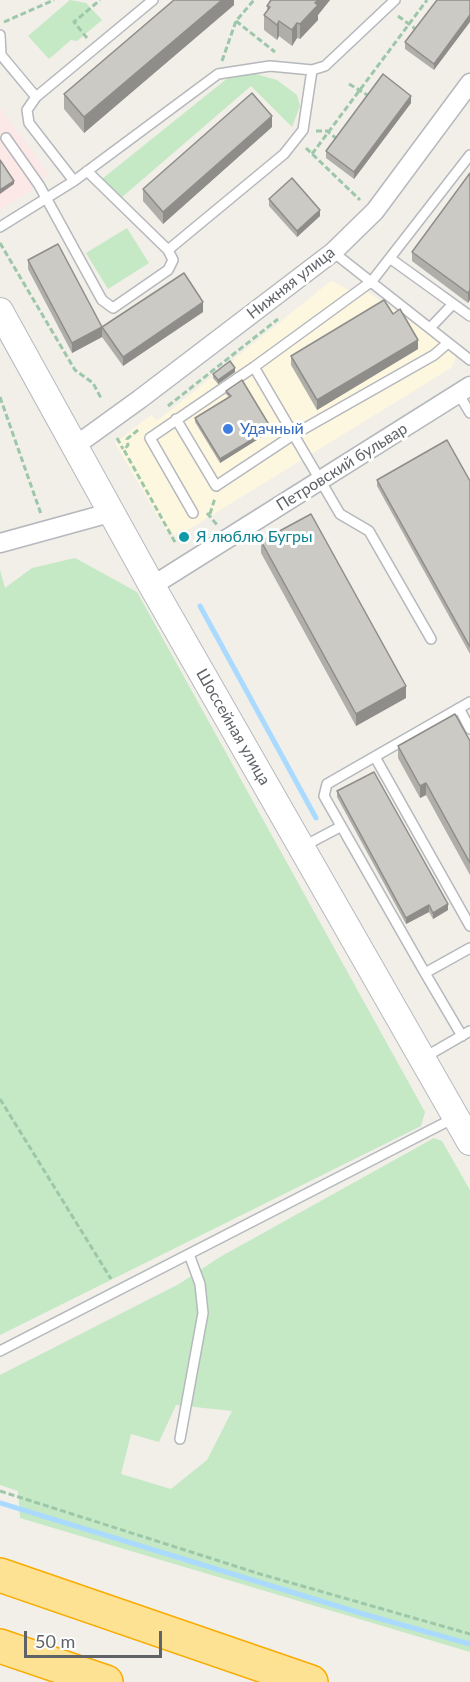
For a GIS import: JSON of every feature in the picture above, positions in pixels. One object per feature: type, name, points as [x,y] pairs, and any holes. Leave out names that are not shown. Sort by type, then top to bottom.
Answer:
[{"type":"highway","points":[[0,1575],[310,1682]]},
{"type":"highway","points":[[0,1646],[106,1682]]},
{"type":"main road","name":"Шоссейная улица","points":[[0,311],[152,586],[470,1142]]},
{"type":"street","name":"Нижняя улица","points":[[75,446],[333,252],[375,211],[470,83]]},
{"type":"street","name":"Петровский бульвар","points":[[152,586],[464,389]]},
{"type":"street","points":[[0,543],[113,512]]},
{"type":"lane","points":[[74,181],[28,123],[27,110],[36,97],[153,0]]},
{"type":"lane","points":[[0,226],[74,181],[218,74],[244,68],[294,67],[312,70],[325,66],[395,0]]},
{"type":"lane","points":[[0,35],[1,55],[36,97]]},
{"type":"lane","points":[[168,250],[284,154],[297,138],[303,130],[312,70]]},
{"type":"lane","points":[[6,138],[47,199],[102,300],[113,308],[168,270],[173,260],[168,250],[87,171]]},
{"type":"lane","points":[[193,513],[150,438],[254,367],[372,281],[470,155]]},
{"type":"lane","points":[[333,252],[470,360]]},
{"type":"lane","points":[[391,259],[470,316]]},
{"type":"lane","points":[[430,328],[452,305]]},
{"type":"lane","points":[[176,419],[216,486],[293,435],[424,360],[448,343]]},
{"type":"lane","points":[[254,367],[340,514],[369,531],[430,639]]},
{"type":"lane","points":[[464,389],[470,413]]},
{"type":"lane","points":[[423,1059],[466,1034],[425,973],[340,828],[324,796],[324,789],[327,784],[470,702]]},
{"type":"lane","points":[[459,708],[470,729]]},
{"type":"lane","points":[[375,757],[470,926]]},
{"type":"lane","points":[[302,848],[340,828]]},
{"type":"lane","points":[[461,909],[470,903]]},
{"type":"lane","points":[[425,973],[470,948]]},
{"type":"lane","points":[[0,1351],[456,1117]]},
{"type":"lane","points":[[180,1439],[203,1313],[200,1284],[189,1254]]},
{"type":"path","points":[[0,24],[54,0]]},
{"type":"path","points":[[96,48],[74,22],[100,0]]},
{"type":"path","points":[[218,74],[236,21],[254,0]]},
{"type":"path","points":[[312,154],[427,0]]},
{"type":"path","points":[[387,8],[418,31]]},
{"type":"path","points":[[236,21],[294,67]]},
{"type":"path","points":[[349,84],[371,97]]},
{"type":"path","points":[[327,131],[339,140]]},
{"type":"path","points":[[297,138],[359,199],[375,211]]},
{"type":"path","points":[[0,243],[75,370],[93,382],[101,398]]},
{"type":"path","points":[[260,333],[264,338]]},
{"type":"path","points":[[0,397],[47,531]]},
{"type":"path","points":[[124,450],[128,445],[127,439],[140,429]]},
{"type":"path","points":[[117,438],[176,544]]},
{"type":"path","points":[[0,1099],[118,1290]]},
{"type":"path","points":[[0,1491],[260,1574],[470,1634]]},
{"type":"shaded area","points":[[0,108],[48,173],[39,185],[0,210]]},
{"type":"shaded area","points":[[331,281],[351,291],[359,286],[457,354],[451,368],[178,536],[167,532],[115,443],[151,415],[157,421]]},
{"type":"green space","points":[[70,0],[86,3],[102,20],[77,41],[71,40],[49,59],[28,36]]},
{"type":"green space","points":[[252,73],[277,80],[297,95],[300,106],[292,127],[251,86],[121,198],[102,179],[229,77]]},
{"type":"green space","points":[[127,228],[149,263],[108,289],[86,253]]},
{"type":"green space","points":[[75,558],[137,592],[425,1112],[421,1126],[0,1335],[0,570],[5,588],[32,568]]},
{"type":"green space","points":[[434,1138],[442,1141],[470,1190],[470,1652],[20,1518],[18,1491],[0,1485],[0,1375],[179,1284],[220,1257]],"holes":[[[176,1405],[232,1411],[207,1460],[171,1489],[121,1474],[131,1434],[159,1442]]]},
{"type":"building","points":[[174,0],[222,0],[84,117],[64,94]]},
{"type":"building","points":[[271,0],[318,0],[315,3],[318,5],[292,30],[279,21],[277,25],[264,15],[270,7],[267,6]]},
{"type":"building","points":[[437,0],[470,0],[470,15],[434,64],[405,42]]},
{"type":"building","points":[[383,74],[411,96],[354,172],[326,151]]},
{"type":"building","points":[[252,93],[272,116],[163,212],[143,189]]},
{"type":"building","points":[[0,160],[14,181],[0,190]]},
{"type":"building","points":[[470,173],[470,290],[468,293],[412,252]]},
{"type":"building","points":[[292,178],[320,210],[297,231],[269,199]]},
{"type":"building","points":[[58,244],[102,327],[72,343],[28,260]]},
{"type":"building","points":[[184,273],[203,302],[123,357],[102,327]]},
{"type":"building","points":[[384,300],[393,314],[400,309],[418,340],[317,400],[291,356]]},
{"type":"building","points":[[230,361],[235,368],[218,380],[213,374]]},
{"type":"building","points":[[242,380],[271,428],[220,459],[195,418],[231,396],[226,391]]},
{"type":"building","points":[[447,440],[470,481],[470,647],[377,480]]},
{"type":"building","points":[[311,514],[406,686],[356,714],[261,541]]},
{"type":"building","points":[[455,714],[470,741],[470,863],[426,783],[420,786],[398,746]]},
{"type":"building","points":[[374,772],[448,904],[433,913],[429,905],[406,918],[337,791]]},
{"type":"waterway","points":[[200,606],[316,818]]},
{"type":"waterway","points":[[0,1503],[360,1613],[470,1644]]},
{"type":"place","name":"Удачный","points":[[228,429]]},
{"type":"place","name":"Я люблю Бугры","points":[[184,537]]}]
